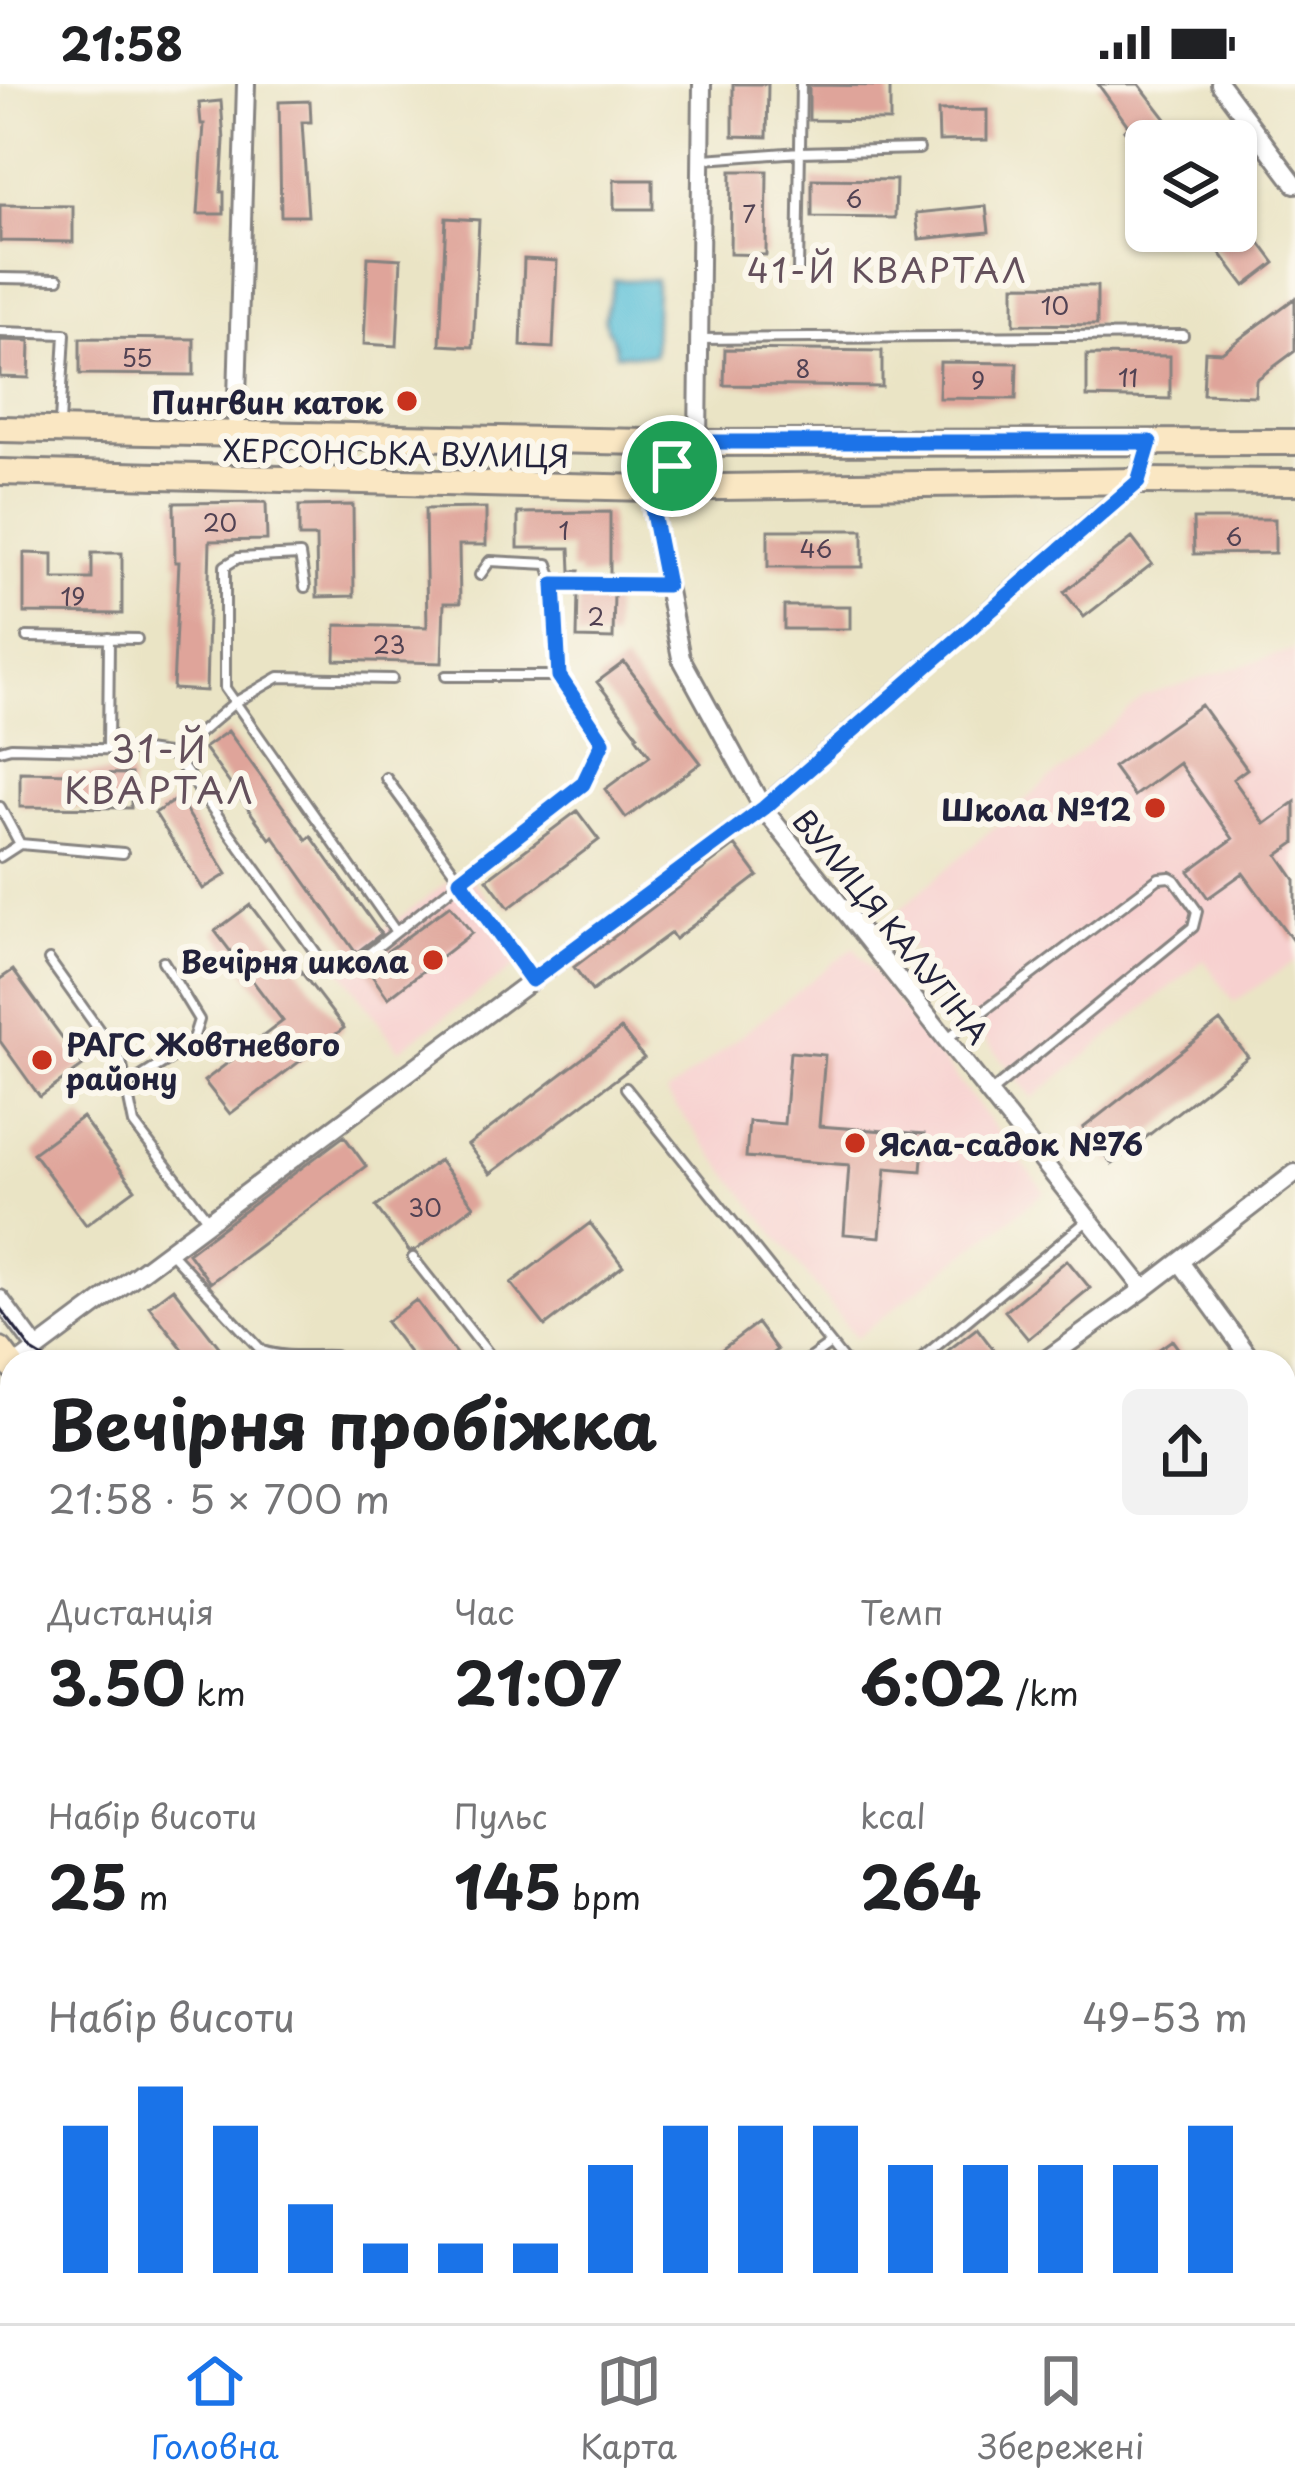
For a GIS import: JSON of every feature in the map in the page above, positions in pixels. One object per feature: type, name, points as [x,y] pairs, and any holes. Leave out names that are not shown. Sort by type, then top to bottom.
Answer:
[{"type":"street","points":[[236,433],[246,84]]},
{"type":"street","points":[[648,488],[698,442],[702,84]]},
{"type":"street","points":[[1220,84],[1295,184]]},
{"type":"street","name":"ХЕРСОНСЬКА ВУЛИЦЯ","points":[[0,429],[698,442],[1295,442]]},
{"type":"street","points":[[34,1350],[764,808],[1138,482],[1150,442]]},
{"type":"street","name":"ХЕРСОНСЬКА ВУЛИЦЯ","points":[[0,472],[648,488],[1295,482]]},
{"type":"street","name":"ВУЛИЦЯ КАЛУГІНА","points":[[648,488],[681,658],[764,808],[1144,1289]]},
{"type":"street","points":[[1060,1350],[1295,1173]]},
{"type":"street","points":[[1180,1262],[1244,1350]]},
{"type":"street","points":[[0,1299],[36,1348]]},
{"type":"lane","points":[[798,272],[801,84]]},
{"type":"lane","points":[[701,159],[919,149]]},
{"type":"lane","points":[[0,278],[58,280]]},
{"type":"lane","points":[[0,332],[65,334],[59,430]]},
{"type":"lane","points":[[699,339],[1183,334]]},
{"type":"lane","points":[[305,587],[300,556],[238,558],[225,566],[225,688],[395,932]]},
{"type":"lane","points":[[357,963],[583,784],[603,742],[559,676],[554,584],[548,564],[490,561],[480,575]]},
{"type":"lane","points":[[554,584],[667,585]]},
{"type":"lane","points":[[27,637],[137,639]]},
{"type":"lane","points":[[108,749],[109,638]]},
{"type":"lane","points":[[446,676],[559,676]]},
{"type":"lane","points":[[174,755],[234,703],[279,677],[392,679]]},
{"type":"lane","points":[[0,751],[11,746],[138,749],[174,755],[331,974]]},
{"type":"lane","points":[[386,778],[532,980]]},
{"type":"lane","points":[[0,807],[20,844]]},
{"type":"lane","points":[[0,857],[20,844],[123,854]]},
{"type":"lane","points":[[947,1038],[1159,878],[1175,880],[1197,911],[1193,927],[990,1093]]},
{"type":"lane","points":[[49,960],[121,1060],[134,1124],[208,1220]]},
{"type":"lane","points":[[127,1086],[191,1045],[199,1020],[163,961]]},
{"type":"lane","points":[[626,1088],[835,1350]]},
{"type":"lane","points":[[931,1350],[1089,1219]]},
{"type":"lane","points":[[168,1250],[261,1350]]},
{"type":"lane","points":[[413,1258],[486,1350]]},
{"type":"lane","points":[[822,1350],[830,1344]]},
{"type":"shaded area","name":"Школа №12","points":[[1295,649],[1295,961],[1234,1002],[1204,960],[1033,1098],[888,920],[1144,696]]},
{"type":"shaded area","name":"Вечірня школа","points":[[465,869],[530,956],[399,1050],[337,964]]},
{"type":"shaded area","name":"Ясла-садок №76","points":[[854,947],[1045,1192],[856,1338],[666,1094]]},
{"type":"water","points":[[614,280],[656,280],[654,355],[616,354],[605,318]]},
{"type":"building","points":[[733,84],[768,84],[767,137],[733,136]]},
{"type":"building","points":[[1098,84],[1139,84],[1167,120],[1125,121]]},
{"type":"building","points":[[809,85],[890,86],[890,121],[809,120]]},
{"type":"building","points":[[221,101],[224,214],[198,214],[204,124],[199,103]]},
{"type":"building","points":[[310,101],[311,122],[302,122],[308,216],[281,216],[279,102]]},
{"type":"building","points":[[987,110],[987,140],[939,141],[938,111]]},
{"type":"building","points":[[731,171],[767,171],[766,255],[730,254]]},
{"type":"building","points":[[812,179],[896,180],[895,218],[812,217]]},
{"type":"building","points":[[614,180],[653,180],[653,209],[614,209]]},
{"type":"building","points":[[0,205],[73,206],[73,242],[0,241]]},
{"type":"building","points":[[986,206],[989,232],[919,239],[916,213]]},
{"type":"building","points":[[446,218],[479,220],[473,347],[440,345]]},
{"type":"building","points":[[1257,239],[1275,263],[1245,286],[1219,252],[1257,252]]},
{"type":"building","points":[[368,257],[401,259],[397,346],[364,344]]},
{"type":"building","points":[[524,259],[557,261],[553,348],[521,346]]},
{"type":"building","points":[[1014,285],[1097,286],[1097,325],[1014,324]]},
{"type":"building","points":[[1295,298],[1295,351],[1256,380],[1255,396],[1203,394],[1205,351],[1222,352]]},
{"type":"building","points":[[80,338],[194,339],[194,375],[80,374]]},
{"type":"building","points":[[0,340],[30,341],[29,378],[0,377]]},
{"type":"building","points":[[725,349],[882,351],[882,387],[724,385]]},
{"type":"building","points":[[1087,355],[1170,356],[1170,399],[1087,397]]},
{"type":"building","points":[[940,362],[1017,363],[1016,399],[939,398]]},
{"type":"building","points":[[266,502],[267,540],[210,541],[206,691],[173,689],[179,562],[175,562],[174,503]]},
{"type":"building","points":[[353,505],[354,596],[317,597],[316,537],[299,537],[299,506]]},
{"type":"building","points":[[486,508],[486,545],[459,545],[460,603],[444,603],[442,663],[335,660],[336,625],[427,627],[425,509]]},
{"type":"building","points":[[610,512],[610,576],[578,576],[579,571],[571,571],[570,548],[518,548],[518,513]]},
{"type":"building","points":[[1193,519],[1275,519],[1275,553],[1194,554]]},
{"type":"building","points":[[768,530],[863,530],[863,567],[768,567]]},
{"type":"building","points":[[1132,538],[1152,564],[1084,617],[1064,592]]},
{"type":"building","points":[[24,553],[53,554],[53,579],[92,579],[92,553],[122,553],[122,614],[24,613]]},
{"type":"building","points":[[578,592],[614,593],[613,639],[577,638]]},
{"type":"building","points":[[784,606],[850,606],[850,629],[784,629]]},
{"type":"building","points":[[624,662],[701,763],[626,818],[605,789],[650,756],[597,682]]},
{"type":"building","points":[[1201,705],[1247,769],[1233,779],[1265,824],[1295,802],[1295,843],[1278,855],[1295,880],[1295,944],[1243,873],[1208,898],[1189,871],[1233,839],[1179,763],[1134,796],[1113,767]]},
{"type":"building","points":[[228,731],[381,934],[356,953],[204,748]]},
{"type":"building","points":[[20,772],[131,774],[131,808],[20,807]]},
{"type":"building","points":[[178,798],[227,874],[203,889],[155,813]]},
{"type":"building","points":[[577,811],[599,840],[509,908],[487,879]]},
{"type":"building","points":[[735,845],[758,876],[675,939],[671,933],[592,991],[574,967]]},
{"type":"building","points":[[250,905],[344,1028],[230,1114],[204,1081],[283,1021],[215,931]]},
{"type":"building","points":[[450,905],[472,933],[388,998],[366,967]]},
{"type":"building","points":[[13,970],[83,1066],[40,1097],[0,1041],[0,979]]},
{"type":"building","points":[[1220,1021],[1248,1057],[1112,1164],[1083,1128]]},
{"type":"building","points":[[621,1029],[644,1058],[490,1174],[468,1145]]},
{"type":"building","points":[[790,1052],[825,1055],[819,1126],[924,1134],[921,1171],[886,1168],[880,1237],[844,1234],[849,1165],[746,1157],[749,1121],[784,1124]]},
{"type":"building","points":[[82,1117],[135,1189],[86,1225],[33,1153]]},
{"type":"building","points":[[344,1136],[366,1166],[210,1283],[188,1253]]},
{"type":"building","points":[[439,1160],[474,1206],[409,1251],[376,1207]]},
{"type":"building","points":[[590,1223],[623,1266],[545,1326],[511,1283]]},
{"type":"building","points":[[1067,1260],[1090,1288],[1028,1339],[1005,1311]]},
{"type":"building","points":[[173,1288],[222,1350],[184,1350],[149,1306]]},
{"type":"building","points":[[416,1300],[453,1350],[407,1350],[386,1322]]},
{"type":"building","points":[[757,1323],[777,1350],[721,1350]]},
{"type":"building","points":[[977,1328],[994,1350],[949,1350]]},
{"type":"building","points":[[1172,1340],[1179,1350],[1158,1350]]},
{"type":"tram line","points":[[0,1308],[31,1350]]},
{"type":"place","name":"Пингвин каток","points":[[407,401]]},
{"type":"place","name":"Школа №12","points":[[1155,808]]},
{"type":"place","name":"Вечірня школа","points":[[433,960]]},
{"type":"place","name":"РАГС Жовтневого району","points":[[42,1060]]},
{"type":"place","name":"Ясла-садок №76","points":[[855,1143]]},
{"type":"district","name":"41-Й КВАРТАЛ","points":[[888,269]]},
{"type":"district","name":"31-Й КВАРТАЛ","points":[[160,768]]},
{"type":"route","points":[[698,442],[1150,442],[1138,482],[764,808],[532,980],[460,880],[583,784],[603,742],[559,676],[554,584],[667,585],[648,488],[672,466],[698,442]]}]
